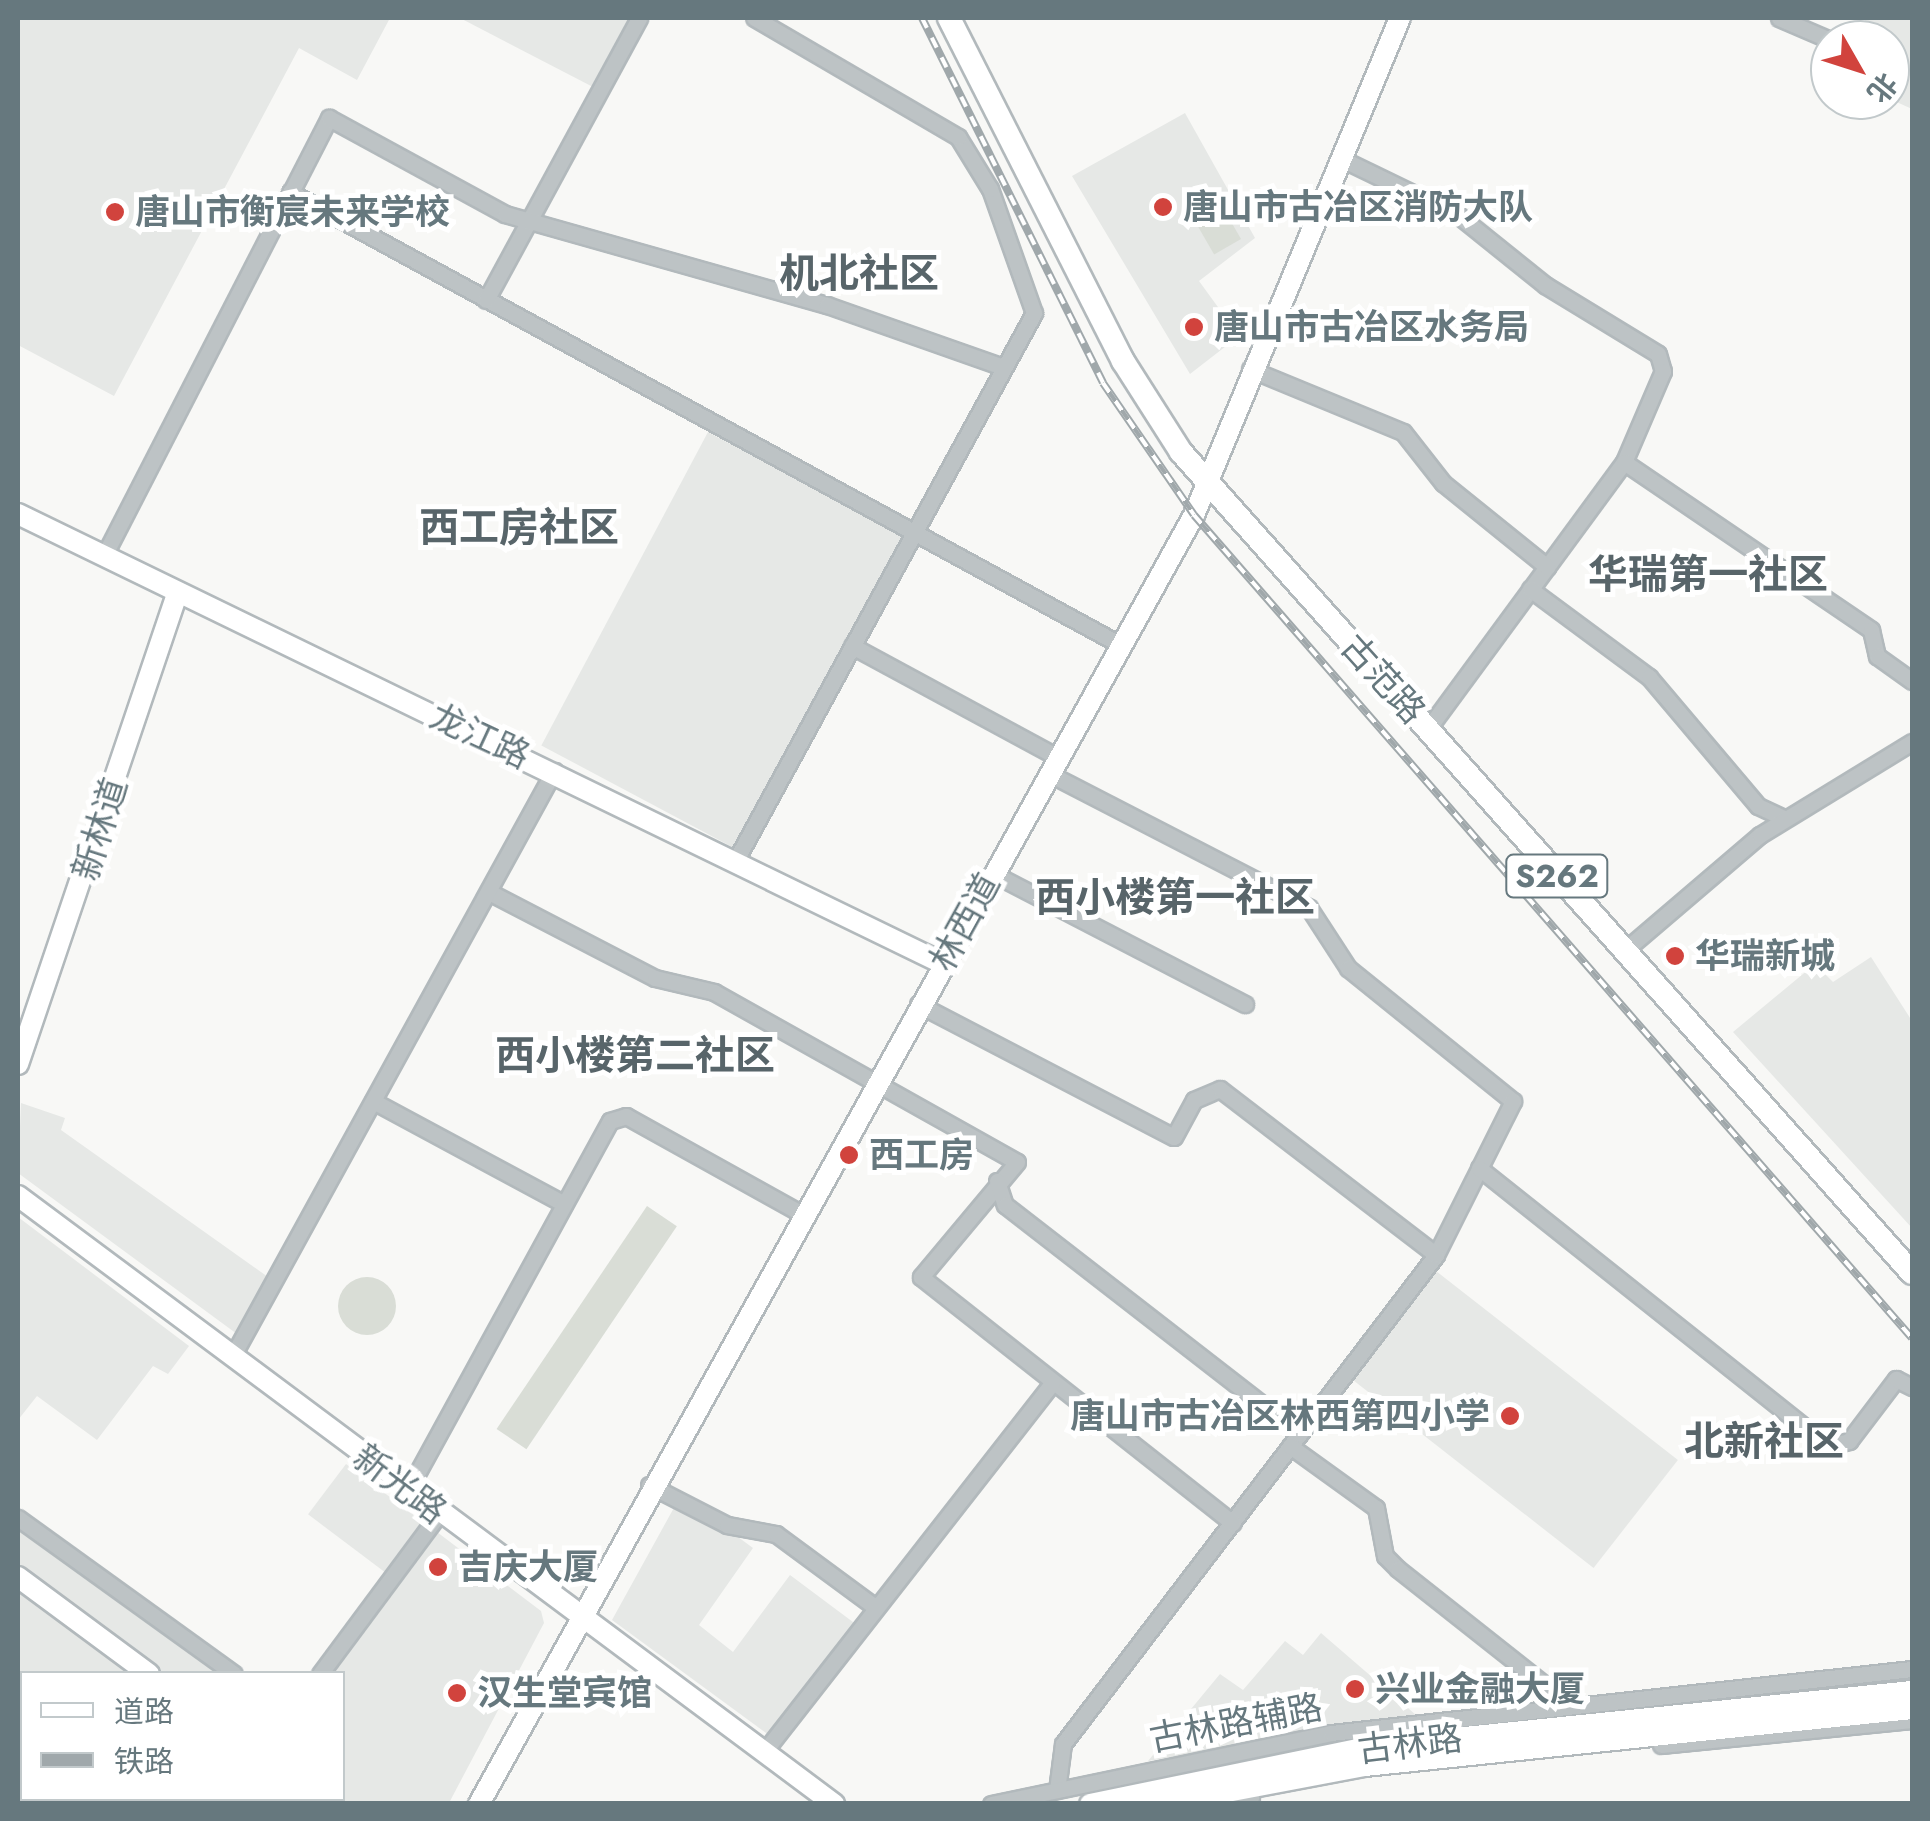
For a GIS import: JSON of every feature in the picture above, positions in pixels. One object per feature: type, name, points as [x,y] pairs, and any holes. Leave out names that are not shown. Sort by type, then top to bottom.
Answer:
[{"type":"main road","name":"古范路","points":[[950,18],[1123,361],[1202,478],[1912,1273]]},
{"type":"main road","name":"林西道","points":[[479,1804],[649,1485],[1194,515],[1202,478],[1400,18]]},
{"type":"main road","name":"龙江路","points":[[18,514],[107,550],[178,592],[737,858],[942,963]]},
{"type":"main road","name":"新林道","points":[[18,1064],[178,592]]},
{"type":"main road","name":"新光路","points":[[18,1196],[834,1804]]},
{"type":"main road","points":[[18,1577],[145,1671]]},
{"type":"main road","name":"古林路","points":[[1090,1804],[1368,1747],[1912,1691]]},
{"type":"main road","name":"古林路","points":[[1163,1804],[1383,1764],[1912,1709]]},
{"type":"street","points":[[486,300],[638,18]]},
{"type":"street","points":[[737,858],[1004,368],[1034,302],[970,152],[944,125],[754,18]]},
{"type":"street","points":[[1780,18],[1810,31]]},
{"type":"street","points":[[107,550],[328,118],[505,214],[532,218],[1004,368]]},
{"type":"street","points":[[1342,159],[1432,198],[1545,285],[1658,354],[1663,384],[1624,462],[1428,728]]},
{"type":"street","points":[[290,192],[1121,645]]},
{"type":"street","points":[[1250,369],[1402,432],[1443,482],[1546,567]]},
{"type":"street","points":[[1624,462],[1871,630],[1877,656],[1912,681]]},
{"type":"street","points":[[1530,589],[1649,677],[1758,806],[1784,818]]},
{"type":"street","points":[[852,646],[1053,765],[1309,908],[1355,975],[1513,1100],[1436,1255],[1063,1744],[1058,1790]]},
{"type":"street","points":[[1624,951],[1760,835],[1912,742]]},
{"type":"street","points":[[232,1357],[554,771]]},
{"type":"street","points":[[1758,806],[1760,835]]},
{"type":"street","points":[[992,873],[1245,1004]]},
{"type":"street","points":[[489,892],[654,978],[714,992],[1018,1162],[997,1181],[920,1277],[1232,1522]]},
{"type":"street","points":[[918,1004],[1174,1138],[1194,1100],[1220,1089],[1436,1255]]},
{"type":"street","points":[[373,1100],[564,1204]]},
{"type":"street","points":[[408,1490],[610,1121],[626,1116],[800,1213]]},
{"type":"street","points":[[1479,1168],[1830,1446],[1849,1441],[1896,1379],[1912,1387]]},
{"type":"street","points":[[997,1181],[1004,1205],[1376,1508],[1384,1556],[1546,1686]]},
{"type":"street","points":[[764,1752],[1052,1383]]},
{"type":"street","points":[[649,1485],[727,1524],[776,1534],[875,1607]]},
{"type":"street","points":[[322,1671],[440,1514]]},
{"type":"street","points":[[18,1518],[230,1671]]},
{"type":"street","name":"古林路辅路","points":[[991,1804],[1330,1733],[1912,1669]]},
{"type":"street","points":[[1221,1804],[1380,1774],[1912,1720]]},
{"type":"shaded area","name":"唐山市衡宸未来学校","points":[[18,18],[390,18],[357,80],[299,48],[114,396],[18,345]]},
{"type":"shaded area","points":[[460,18],[630,18],[593,87]]},
{"type":"shaded area","points":[[1912,18],[1912,109],[1910,20],[1865,20]]},
{"type":"shaded area","name":"唐山市古冶区消防大队","points":[[1185,113],[1255,238],[1199,281],[1239,336],[1190,374],[1072,176]]},
{"type":"shaded area","points":[[1215,194],[1241,239],[1214,255],[1188,210]]},
{"type":"shaded area","points":[[708,432],[903,536],[736,849],[541,745]]},
{"type":"shaded area","points":[[1871,957],[1912,1021],[1912,1228],[1733,1032],[1815,964],[1833,982]]},
{"type":"shaded area","points":[[21,1103],[65,1118],[61,1130],[268,1277],[237,1334],[18,1173]]},
{"type":"shaded area","points":[[647,1206],[677,1226],[526,1449],[497,1429]]},
{"type":"shaded area","points":[[18,1217],[189,1346],[168,1374],[153,1366],[97,1440],[37,1396],[18,1420]]},
{"type":"shaded area","name":"唐山市古冶区林西第四小学","points":[[1436,1271],[1678,1460],[1594,1568],[1352,1379]]},
{"type":"shaded area","points":[[367,1277],[387,1286],[396,1306],[387,1326],[367,1335],[347,1326],[338,1306],[347,1286]]},
{"type":"shaded area","points":[[346,1464],[424,1523],[386,1573],[308,1514]]},
{"type":"shaded area","points":[[681,1495],[753,1548],[699,1625],[733,1652],[790,1575],[865,1631],[781,1744],[612,1620]]},
{"type":"shaded area","points":[[18,1513],[236,1671],[20,1671],[20,1801],[97,1803],[18,1803]]},
{"type":"shaded area","points":[[437,1532],[541,1611],[544,1623],[449,1803],[233,1804],[345,1801],[345,1671],[332,1671]]},
{"type":"shaded area","points":[[1321,1633],[1416,1715],[1148,1761],[1220,1674],[1243,1690],[1285,1641],[1303,1655]]},
{"type":"railway","points":[[922,18],[1103,383],[1194,515],[1912,1338]]},
{"type":"place","name":"唐山市古冶区消防大队","points":[[1163,207]]},
{"type":"place","name":"唐山市衡宸未来学校","points":[[115,212]]},
{"type":"place","name":"唐山市古冶区水务局","points":[[1194,327]]},
{"type":"place","name":"华瑞新城","points":[[1675,956]]},
{"type":"place","name":"西工房","points":[[849,1155]]},
{"type":"place","name":"唐山市古冶区林西第四小学","points":[[1510,1416]]},
{"type":"place","name":"吉庆大厦","points":[[438,1567]]},
{"type":"place","name":"兴业金融大厦","points":[[1355,1689]]},
{"type":"place","name":"汉生堂宾馆","points":[[457,1693]]},
{"type":"district","name":"机北社区","points":[[859,273]]},
{"type":"district","name":"西工房社区","points":[[519,527]]},
{"type":"district","name":"华瑞第一社区","points":[[1708,574]]},
{"type":"district","name":"西小楼第一社区","points":[[1175,897]]},
{"type":"district","name":"西小楼第二社区","points":[[635,1055]]},
{"type":"district","name":"北新社区","points":[[1764,1441]]}]
